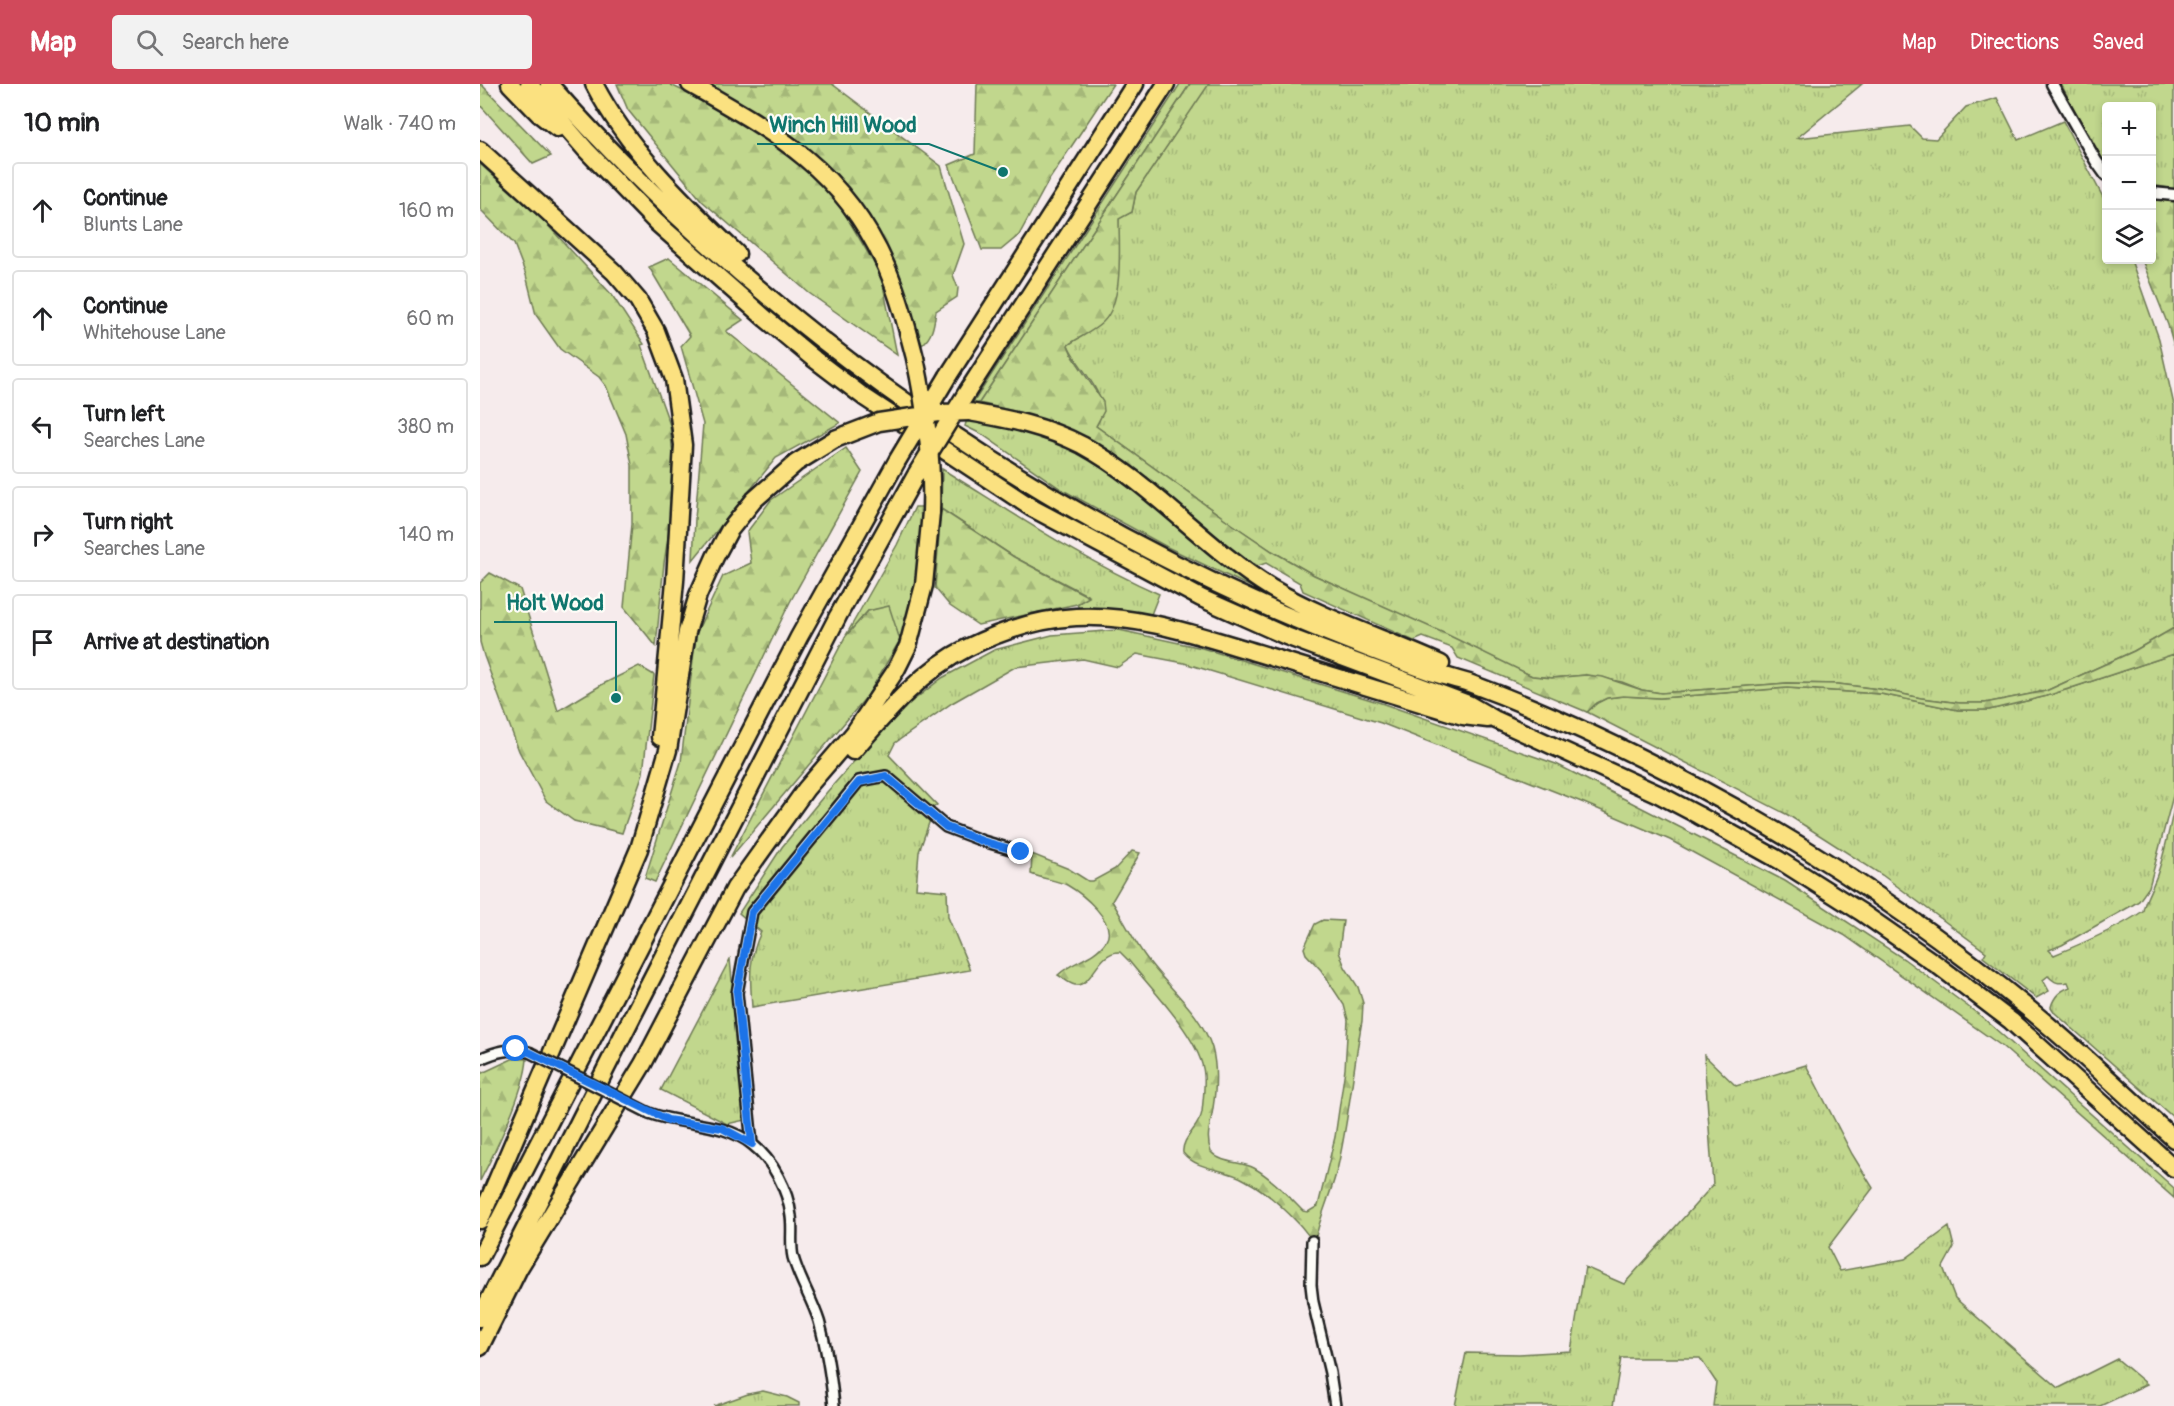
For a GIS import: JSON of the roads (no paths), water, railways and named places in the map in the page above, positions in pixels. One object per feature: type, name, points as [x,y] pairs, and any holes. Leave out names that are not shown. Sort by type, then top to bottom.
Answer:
[{"type":"highway","points":[[510,84],[539,114],[586,150]]},
{"type":"highway","points":[[529,84],[586,150],[657,222],[814,359],[864,397],[1032,508],[1201,598],[1286,636],[1467,704],[1494,719],[1647,789],[1779,860],[1861,912],[2011,1022],[2174,1168]]},
{"type":"highway","points":[[549,84],[591,132],[686,224],[826,343],[950,433],[1119,535],[1199,576],[1353,643],[1540,711],[1702,789],[1778,833],[1952,949],[2034,1013],[2174,1139]]},
{"type":"highway","points":[[594,84],[621,128],[647,162],[756,273],[787,311]]},
{"type":"highway","points":[[480,1347],[519,1268],[644,1064],[735,888],[806,789],[854,733],[896,670],[908,646],[922,594],[931,512],[928,429],[915,358],[900,301],[887,268],[869,232],[850,203],[819,169],[777,135],[690,84]]},
{"type":"highway","points":[[480,1257],[799,637],[897,461],[948,376],[1135,84]]},
{"type":"highway","points":[[480,1318],[838,616],[917,473],[969,388],[1166,84]]},
{"type":"highway","points":[[480,150],[614,272],[638,300],[656,331],[674,379],[683,445],[675,581],[660,739],[649,821]]},
{"type":"highway","points":[[480,1220],[649,821],[668,750],[687,632],[698,595],[715,557],[729,531],[754,500],[796,463],[836,438],[879,422],[939,413],[969,412],[1027,422],[1081,445],[1128,474],[1215,549],[1272,588],[1341,624],[1440,663],[1465,682]]},
{"type":"highway","points":[[763,847],[817,791],[881,718],[934,669],[965,649],[1001,632],[1039,622],[1075,617],[1146,622],[1235,646],[1463,716],[1494,719]]},
{"type":"street","points":[[2052,84],[2102,169]]},
{"type":"street","points":[[2156,193],[2174,195]]},
{"type":"street","points":[[752,1144],[737,993],[752,912],[859,782],[886,776],[946,827],[982,841],[1021,852]]},
{"type":"street","points":[[480,1059],[495,1051],[516,1049],[529,1052],[649,1113],[668,1120],[722,1128],[752,1144],[766,1159],[782,1184],[791,1215],[793,1255],[806,1293],[818,1318],[827,1352],[834,1406]]},
{"type":"street","points":[[1312,1241],[1313,1302],[1330,1373],[1335,1406]]},
{"type":"place","name":"Winch Hill Wood","points":[[1003,172]]},
{"type":"place","name":"Holt Wood","points":[[616,698]]}]
